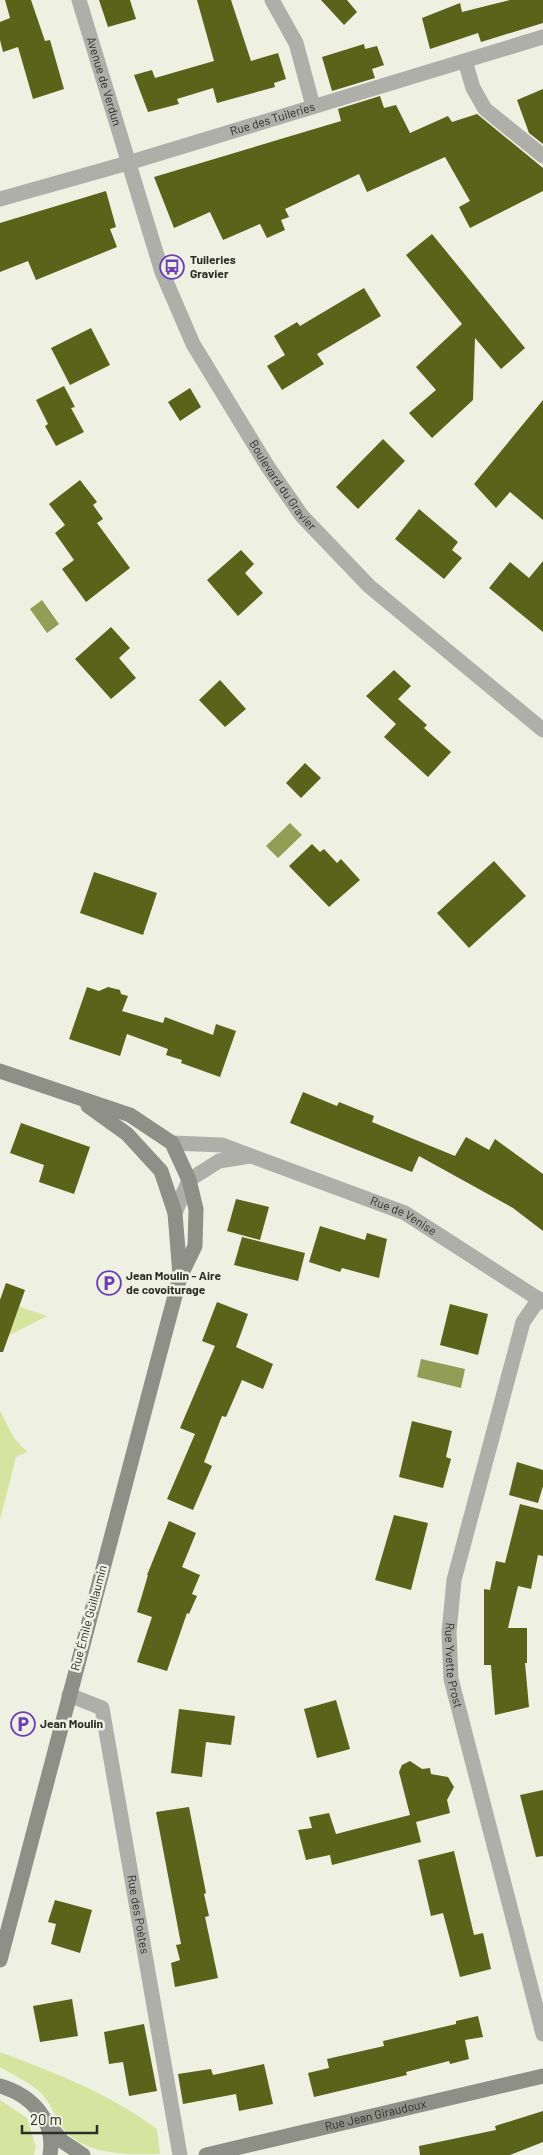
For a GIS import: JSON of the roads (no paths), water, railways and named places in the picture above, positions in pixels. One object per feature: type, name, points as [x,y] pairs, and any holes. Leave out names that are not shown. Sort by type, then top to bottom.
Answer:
[{"type":"main road","name":"Rue de Venise","points":[[0,1071],[130,1115],[172,1142]]},
{"type":"main road","name":"Rue Émile Guillaumin","points":[[74,1096],[128,1134],[161,1171],[175,1214],[180,1277]]},
{"type":"main road","points":[[172,1142],[189,1180]]},
{"type":"main road","name":"Rue Émile Guillaumin","points":[[0,1960],[180,1277],[195,1246],[196,1209],[189,1180]]},
{"type":"main road","name":"Rue Jean Giraudoux","points":[[206,2155],[543,2076]]},
{"type":"main road","points":[[0,2086],[17,2090],[35,2104],[47,2124],[62,2141],[83,2155]]},
{"type":"main road","points":[[47,2124],[51,2146],[50,2155]]},
{"type":"street","name":"Avenue de Verdun","points":[[79,0],[128,163]]},
{"type":"street","points":[[272,0],[296,43],[313,106]]},
{"type":"street","name":"Rue des Tuileries","points":[[0,199],[128,163],[543,37]]},
{"type":"street","points":[[465,61],[473,88],[485,109],[543,156]]},
{"type":"street","name":"Boulevard du Gravier","points":[[128,163],[162,272],[193,344],[268,467],[302,516],[369,586],[543,730]]},
{"type":"street","name":"Rue de Venise","points":[[172,1142],[222,1145],[405,1213],[541,1300]]},
{"type":"street","name":"Rue de Venise","points":[[189,1180],[219,1161],[251,1156]]},
{"type":"street","points":[[175,1214],[189,1180]]},
{"type":"street","name":"Rue Yvette Prost","points":[[541,1300],[523,1322],[454,1580],[449,1632],[451,1679],[543,2034]]},
{"type":"street","name":"Rue des Poètes","points":[[69,1695],[102,1708],[180,2155]]},
{"type":"place","name":"Tuileries Gravier","points":[[172,267]]},
{"type":"place","name":"Jean Moulin - Aire de covoiturage","points":[[109,1283]]},
{"type":"place","name":"Jean Moulin","points":[[23,1724]]}]
